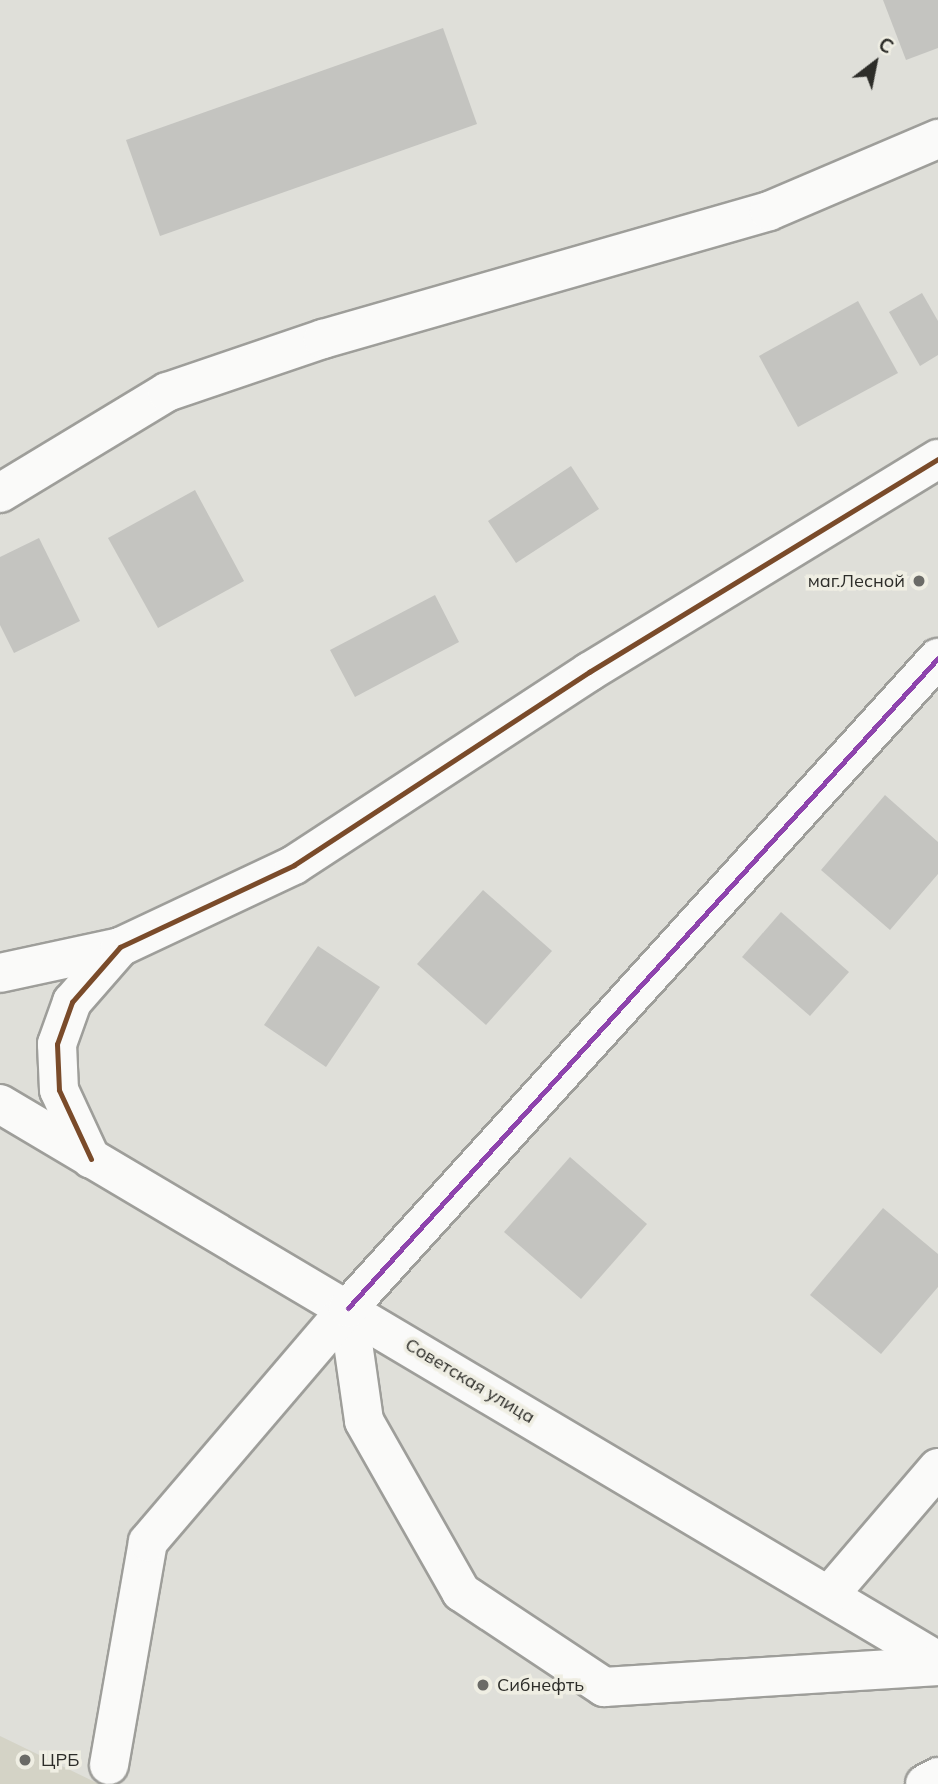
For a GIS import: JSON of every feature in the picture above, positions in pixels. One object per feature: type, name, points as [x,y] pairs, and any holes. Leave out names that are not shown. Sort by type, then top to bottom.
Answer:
[{"type":"street","points":[[0,493],[167,393],[323,339],[769,211],[938,139]]},
{"type":"street","points":[[0,973],[120,947],[294,865],[589,672],[938,459]]},
{"type":"street","points":[[109,1765],[148,1542],[348,1308],[938,658]]},
{"type":"street","points":[[91,1160],[59,1090],[57,1044],[72,1002],[120,947]]},
{"type":"street","name":"Советская улица","points":[[0,1104],[830,1594],[938,1661]]},
{"type":"street","points":[[348,1308],[364,1421],[461,1592],[604,1687],[938,1666]]},
{"type":"street","points":[[830,1594],[938,1468]]},
{"type":"street","points":[[925,1784],[938,1777]]},
{"type":"shaded area","name":"ЦРБ","points":[[0,1736],[99,1784],[0,1784]]},
{"type":"building","points":[[883,0],[938,0],[938,48],[906,60]]},
{"type":"building","points":[[443,28],[477,124],[160,236],[126,140]]},
{"type":"building","points":[[922,293],[938,321],[938,355],[920,366],[889,312]]},
{"type":"building","points":[[858,301],[898,373],[798,427],[759,356]]},
{"type":"building","points":[[571,466],[599,509],[516,563],[488,521]]},
{"type":"building","points":[[195,490],[244,581],[158,628],[108,538]]},
{"type":"building","points":[[39,538],[80,621],[14,653],[0,625],[0,557]]},
{"type":"building","points":[[435,595],[459,642],[355,697],[330,650]]},
{"type":"building","points":[[885,795],[938,842],[938,874],[890,930],[821,870]]},
{"type":"building","points":[[483,890],[552,951],[486,1025],[417,964]]},
{"type":"building","points":[[781,912],[849,972],[810,1016],[742,957]]},
{"type":"building","points":[[318,946],[380,987],[326,1067],[264,1025]]},
{"type":"building","points":[[570,1157],[647,1224],[581,1299],[504,1232]]},
{"type":"building","points":[[883,1208],[938,1254],[938,1287],[881,1354],[810,1295]]},
{"type":"transit line","points":[[91,1159],[59,1090],[57,1044],[72,1002],[120,947],[294,865],[589,672],[938,459]]},
{"type":"transit line","points":[[348,1308],[938,658]]},
{"type":"place","name":"маг.Лесной","points":[[919,581]]},
{"type":"place","name":"Сибнефть","points":[[483,1685]]},
{"type":"place","name":"ЦРБ","points":[[25,1760]]}]
